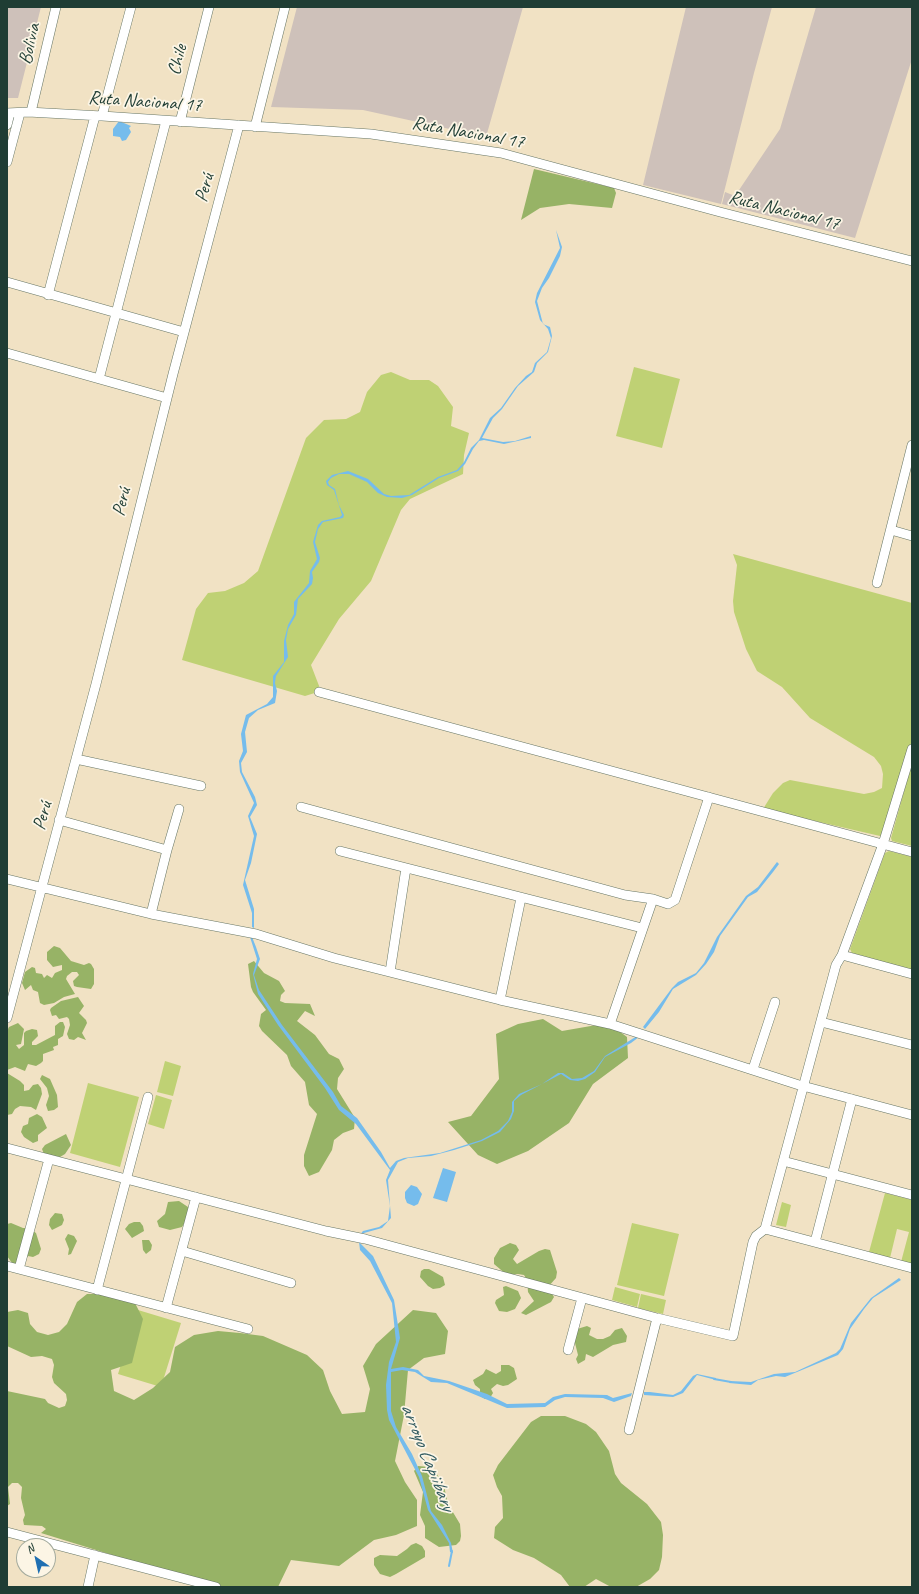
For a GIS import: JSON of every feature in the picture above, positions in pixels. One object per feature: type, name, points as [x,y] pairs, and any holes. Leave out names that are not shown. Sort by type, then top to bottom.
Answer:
[{"type":"street","name":"Bolivia","points":[[31,112],[56,7]]},
{"type":"street","points":[[48,295],[98,116],[131,7]]},
{"type":"street","name":"Chile","points":[[180,122],[209,7]]},
{"type":"street","points":[[256,127],[285,7]]},
{"type":"street","name":"Ruta Nacional 17","points":[[8,113],[31,112],[371,134],[501,153],[912,262]]},
{"type":"street","points":[[7,125],[8,113]]},
{"type":"street","points":[[7,162],[20,113]]},
{"type":"street","points":[[99,379],[118,314],[166,121]]},
{"type":"street","name":"Perú","points":[[7,1018],[76,758],[184,332],[239,126]]},
{"type":"street","points":[[7,282],[48,295],[184,332]]},
{"type":"street","points":[[7,353],[167,398]]},
{"type":"street","points":[[877,583],[912,445]]},
{"type":"street","points":[[891,530],[912,536]]},
{"type":"street","points":[[319,692],[912,852]]},
{"type":"street","points":[[7,1148],[326,1231],[365,1239],[657,1318],[733,1336],[753,1242],[756,1236],[765,1229],[836,965],[842,955],[883,844],[912,749]]},
{"type":"street","points":[[76,758],[201,786]]},
{"type":"street","points":[[301,807],[625,895],[653,899],[668,904],[675,900],[709,797]]},
{"type":"street","points":[[151,914],[179,809]]},
{"type":"street","points":[[59,820],[168,850]]},
{"type":"street","points":[[340,851],[642,928]]},
{"type":"street","points":[[390,972],[406,868]]},
{"type":"street","points":[[7,879],[151,914],[256,934],[334,958],[500,1000],[610,1024],[803,1086],[912,1115]]},
{"type":"street","points":[[500,1000],[521,898]]},
{"type":"street","points":[[610,1024],[653,899]]},
{"type":"street","points":[[842,955],[912,974]]},
{"type":"street","points":[[753,1069],[775,1002]]},
{"type":"street","points":[[821,1022],[912,1045]]},
{"type":"street","points":[[97,1290],[128,1180],[148,1097]]},
{"type":"street","points":[[815,1242],[852,1099]]},
{"type":"street","points":[[19,1269],[49,1159]]},
{"type":"street","points":[[783,1161],[912,1195]]},
{"type":"street","points":[[166,1308],[196,1197]]},
{"type":"street","points":[[765,1229],[912,1268]]},
{"type":"street","points":[[182,1251],[291,1283]]},
{"type":"street","points":[[7,1266],[248,1329]]},
{"type":"street","points":[[568,1350],[582,1298]]},
{"type":"street","points":[[629,1430],[657,1318]]},
{"type":"street","points":[[7,1532],[216,1587]]},
{"type":"street","points":[[88,1587],[95,1555]]},
{"type":"shaded area","points":[[7,7],[41,7],[18,98],[7,98]]},
{"type":"shaded area","points":[[297,7],[523,7],[486,137],[363,110],[271,107]]},
{"type":"shaded area","points":[[686,7],[772,7],[721,204],[643,185]]},
{"type":"shaded area","points":[[816,7],[912,7],[912,59],[855,238],[722,204],[725,192],[735,196],[780,129]]},
{"type":"green space","points":[[534,169],[614,188],[616,193],[612,208],[569,204],[540,208],[521,220]]},
{"type":"green space","points":[[634,367],[680,379],[662,448],[616,436]]},
{"type":"green space","points":[[391,372],[410,380],[429,380],[438,386],[453,407],[451,426],[469,433],[464,455],[463,474],[410,499],[401,510],[371,581],[339,619],[311,665],[321,691],[305,696],[182,660],[196,609],[208,593],[225,591],[244,583],[258,571],[306,438],[324,420],[346,419],[360,412],[367,392],[381,375]]},
{"type":"green space","points":[[733,554],[912,603],[912,740],[884,833],[880,836],[763,809],[773,793],[783,783],[790,780],[864,794],[874,792],[882,788],[883,774],[881,766],[874,757],[810,718],[782,687],[757,671],[746,649],[734,612],[733,601],[737,565]]},
{"type":"green space","points":[[912,763],[912,846],[892,841],[891,838]]},
{"type":"green space","points":[[889,851],[912,857],[912,970],[852,953],[850,949],[885,853]]},
{"type":"green space","points":[[54,946],[60,948],[71,961],[84,965],[89,963],[91,964],[94,969],[94,984],[91,989],[74,986],[73,981],[79,975],[77,972],[72,972],[66,979],[75,994],[64,997],[54,1003],[44,1005],[40,1003],[38,992],[33,990],[31,985],[25,990],[22,983],[25,972],[32,967],[35,968],[36,973],[42,974],[44,978],[47,975],[52,978],[55,973],[62,970],[62,965],[53,967],[47,960],[47,952]]},
{"type":"green space","points":[[254,961],[264,973],[279,981],[285,991],[281,995],[280,1001],[285,1003],[310,1004],[315,1016],[305,1011],[297,1021],[315,1035],[329,1054],[339,1059],[344,1069],[338,1078],[337,1089],[355,1118],[354,1129],[343,1133],[334,1140],[332,1150],[319,1172],[309,1176],[304,1166],[304,1155],[317,1114],[309,1105],[305,1082],[291,1066],[287,1055],[262,1031],[259,1026],[261,1014],[266,1010],[251,987],[248,964]]},
{"type":"green space","points":[[78,997],[84,1006],[79,1013],[87,1023],[82,1033],[86,1040],[78,1037],[74,1040],[69,1039],[67,1034],[70,1025],[69,1019],[67,1017],[59,1019],[56,1015],[52,1016],[50,1010],[61,1001]]},
{"type":"green space","points":[[543,1019],[562,1031],[608,1023],[627,1037],[628,1058],[593,1084],[569,1123],[528,1151],[497,1164],[478,1155],[448,1122],[471,1116],[499,1079],[496,1034],[518,1024]]},
{"type":"green space","points":[[60,1022],[63,1022],[65,1027],[63,1036],[58,1039],[58,1045],[53,1047],[54,1050],[43,1054],[43,1061],[41,1063],[36,1066],[28,1064],[25,1071],[15,1067],[7,1070],[7,1031],[9,1027],[18,1023],[24,1029],[21,1044],[16,1045],[19,1049],[24,1045],[24,1033],[26,1031],[32,1029],[37,1030],[38,1036],[32,1042],[32,1045],[36,1045],[55,1035],[55,1026]]},
{"type":"green space","points":[[165,1061],[181,1066],[173,1096],[157,1092]]},
{"type":"green space","points":[[7,1073],[24,1085],[24,1091],[29,1090],[33,1085],[38,1084],[41,1088],[42,1094],[36,1110],[31,1107],[20,1106],[15,1109],[12,1114],[7,1115]]},
{"type":"green space","points":[[42,1075],[50,1079],[57,1095],[58,1107],[54,1110],[48,1111],[46,1105],[49,1096],[47,1088],[40,1079]]},
{"type":"green space","points":[[88,1083],[139,1097],[120,1167],[70,1153]]},
{"type":"green space","points":[[156,1095],[172,1100],[164,1129],[148,1124]]},
{"type":"green space","points":[[37,1114],[42,1117],[47,1128],[38,1135],[38,1141],[33,1143],[24,1137],[21,1132],[23,1126],[28,1124],[29,1118]]},
{"type":"green space","points":[[66,1134],[71,1145],[65,1154],[60,1157],[44,1154],[42,1149],[45,1145]]},
{"type":"green space","points":[[885,1193],[912,1200],[912,1265],[901,1262],[909,1232],[897,1229],[890,1258],[869,1252]]},
{"type":"green space","points":[[179,1201],[188,1207],[191,1212],[182,1227],[170,1230],[159,1227],[157,1221],[165,1214],[168,1202]]},
{"type":"green space","points":[[782,1202],[791,1205],[786,1227],[776,1225]]},
{"type":"green space","points":[[55,1213],[62,1214],[64,1220],[62,1225],[52,1230],[49,1225],[50,1219]]},
{"type":"green space","points":[[140,1222],[144,1231],[132,1238],[125,1229],[129,1224]]},
{"type":"green space","points":[[11,1223],[23,1228],[29,1228],[36,1233],[41,1249],[39,1254],[33,1257],[28,1256],[24,1260],[23,1266],[12,1263],[7,1256],[7,1224]]},
{"type":"green space","points":[[632,1223],[679,1234],[664,1296],[617,1285]]},
{"type":"green space","points":[[68,1234],[74,1236],[77,1241],[71,1254],[68,1255],[69,1249],[65,1239]]},
{"type":"green space","points":[[142,1240],[149,1240],[152,1245],[151,1250],[146,1254],[143,1250]]},
{"type":"green space","points":[[510,1243],[516,1245],[519,1250],[513,1259],[517,1264],[539,1251],[545,1249],[550,1250],[557,1272],[556,1278],[548,1287],[554,1297],[551,1302],[526,1315],[521,1313],[534,1301],[528,1292],[527,1280],[524,1275],[507,1275],[494,1264],[494,1258],[500,1248]]},
{"type":"green space","points":[[424,1269],[429,1269],[443,1277],[445,1285],[440,1288],[433,1289],[428,1286],[420,1277],[421,1271]]},
{"type":"green space","points":[[506,1286],[518,1291],[521,1298],[515,1309],[507,1312],[499,1311],[495,1303],[496,1300],[504,1295],[503,1287]]},
{"type":"green space","points":[[615,1287],[640,1294],[637,1307],[612,1300]]},
{"type":"green space","points":[[87,1294],[110,1294],[133,1299],[143,1319],[132,1363],[111,1370],[114,1391],[134,1400],[153,1388],[170,1372],[175,1347],[194,1335],[218,1331],[240,1333],[263,1336],[307,1355],[323,1370],[330,1391],[342,1414],[365,1412],[370,1389],[363,1366],[376,1344],[413,1310],[436,1313],[448,1331],[445,1354],[424,1358],[408,1370],[404,1415],[395,1461],[405,1482],[417,1500],[417,1526],[396,1535],[374,1540],[339,1566],[291,1560],[278,1587],[216,1587],[41,1533],[46,1529],[42,1526],[24,1525],[23,1520],[25,1515],[21,1498],[22,1487],[18,1483],[12,1483],[8,1487],[10,1504],[7,1506],[7,1391],[45,1399],[48,1403],[59,1408],[65,1406],[67,1400],[66,1394],[54,1383],[52,1377],[54,1365],[52,1359],[42,1356],[31,1357],[7,1346],[7,1312],[18,1310],[28,1313],[30,1324],[37,1332],[48,1335],[59,1332],[67,1324],[77,1302]]},
{"type":"green space","points":[[641,1294],[666,1300],[663,1314],[638,1308]]},
{"type":"green space","points":[[138,1310],[181,1323],[161,1387],[118,1374]]},
{"type":"green space","points":[[587,1326],[591,1328],[589,1335],[597,1339],[603,1339],[610,1336],[615,1330],[622,1328],[627,1336],[626,1342],[613,1345],[593,1357],[586,1354],[585,1360],[578,1364],[576,1359],[578,1355],[574,1339],[577,1329]]},
{"type":"green space","points":[[501,1365],[509,1365],[514,1368],[517,1379],[508,1385],[503,1386],[497,1384],[491,1389],[493,1393],[490,1398],[485,1399],[480,1396],[480,1389],[475,1385],[473,1380],[483,1374],[486,1369],[496,1374],[501,1371]]},
{"type":"green space","points":[[541,1416],[565,1416],[586,1424],[596,1432],[609,1451],[615,1474],[621,1483],[647,1504],[661,1522],[663,1535],[662,1557],[659,1570],[650,1579],[636,1587],[611,1587],[596,1579],[584,1587],[570,1587],[561,1575],[534,1558],[513,1550],[494,1538],[495,1527],[503,1518],[502,1496],[493,1475],[498,1465],[531,1422]]},
{"type":"green space","points":[[418,1466],[430,1467],[435,1471],[444,1486],[448,1504],[460,1524],[461,1536],[460,1541],[456,1545],[439,1547],[425,1538],[425,1526],[420,1515],[423,1492],[414,1471]]},
{"type":"green space","points":[[416,1543],[422,1546],[425,1551],[425,1557],[390,1577],[380,1574],[374,1565],[374,1558],[380,1555],[397,1556]]},
{"type":"water","points":[[119,121],[131,126],[129,128],[131,132],[126,140],[122,141],[120,137],[113,136],[113,129]]},
{"type":"water","points":[[556,230],[562,247],[560,256],[542,288],[537,301],[543,323],[540,320],[535,302],[537,293],[560,248]]},
{"type":"water","points":[[544,324],[550,327],[552,336],[548,352],[537,363],[534,372],[518,386],[502,409],[493,418],[482,438],[503,442],[515,441],[531,436],[531,438],[504,444],[484,440],[479,441],[465,464],[458,471],[439,478],[412,495],[402,498],[387,497],[378,493],[367,482],[349,474],[339,474],[331,478],[328,482],[329,485],[335,489],[339,505],[344,515],[343,518],[323,522],[318,529],[315,542],[320,558],[312,572],[312,584],[298,599],[296,615],[288,629],[286,640],[288,657],[276,676],[275,683],[277,691],[275,703],[258,710],[249,718],[245,732],[247,752],[241,763],[242,772],[255,797],[257,805],[250,817],[257,834],[251,863],[245,880],[254,909],[254,928],[252,927],[252,913],[243,885],[254,836],[248,816],[254,803],[240,772],[239,761],[243,751],[241,734],[246,715],[267,704],[273,697],[273,676],[284,662],[284,641],[288,625],[294,614],[294,602],[309,583],[310,571],[317,559],[313,542],[318,525],[322,521],[340,517],[342,515],[334,490],[327,485],[326,481],[332,475],[348,471],[368,479],[384,494],[391,496],[409,495],[438,477],[457,470],[464,462],[471,448],[479,440],[490,418],[501,408],[515,388],[532,372],[535,363],[547,352],[551,338],[548,329]]},
{"type":"water","points":[[777,862],[779,864],[773,872],[757,892],[748,897],[720,936],[714,952],[706,964],[696,975],[673,989],[659,1012],[645,1029],[643,1027],[672,988],[678,982],[696,973],[704,963],[717,937],[746,896],[758,887]]},
{"type":"water","points":[[250,937],[252,937],[260,959],[254,975],[259,990],[282,1025],[333,1092],[341,1106],[357,1118],[381,1152],[390,1168],[396,1161],[404,1158],[440,1153],[481,1140],[498,1131],[508,1121],[512,1112],[512,1102],[519,1094],[542,1084],[521,1095],[514,1101],[514,1111],[511,1119],[500,1132],[482,1141],[454,1150],[431,1156],[408,1158],[398,1162],[388,1180],[391,1218],[382,1228],[359,1236],[363,1231],[379,1227],[388,1221],[390,1206],[386,1180],[390,1170],[356,1124],[339,1110],[325,1088],[278,1025],[258,994],[253,974],[257,959]]},
{"type":"water","points":[[637,1036],[639,1037],[605,1057],[595,1072],[585,1079],[578,1081],[570,1080],[561,1074],[542,1084],[558,1073],[563,1073],[572,1079],[582,1078],[594,1071],[605,1056]]},
{"type":"water","points":[[443,1168],[456,1172],[447,1202],[433,1198]]},
{"type":"water","points":[[411,1185],[417,1187],[422,1194],[418,1204],[414,1206],[407,1203],[405,1198],[405,1192]]},
{"type":"water","points":[[359,1242],[373,1256],[394,1300],[400,1338],[391,1369],[403,1367],[418,1370],[424,1376],[449,1381],[487,1394],[507,1404],[545,1403],[553,1397],[565,1394],[607,1395],[613,1398],[632,1393],[631,1396],[614,1402],[603,1398],[565,1397],[555,1400],[545,1407],[507,1408],[447,1383],[431,1382],[415,1372],[402,1370],[391,1372],[391,1411],[396,1427],[412,1454],[422,1476],[431,1511],[442,1525],[451,1543],[453,1553],[450,1552],[449,1543],[428,1510],[419,1477],[389,1420],[386,1385],[389,1362],[396,1342],[392,1303],[370,1261],[360,1250]]},
{"type":"water","points":[[899,1278],[901,1280],[873,1298],[864,1309],[850,1329],[843,1349],[838,1355],[785,1377],[776,1376],[758,1380],[751,1385],[729,1383],[730,1381],[751,1382],[774,1374],[795,1372],[836,1353],[840,1349],[851,1323],[871,1298]]},
{"type":"water","points":[[697,1374],[716,1378],[716,1380],[697,1375],[683,1393],[673,1397],[644,1395],[644,1392],[650,1392],[673,1395],[681,1391],[693,1376]]},
{"type":"waterway","points":[[714,1379],[731,1382]]},
{"type":"waterway","name":"arroyo Capiibary","points":[[449,1566],[452,1551]]}]
